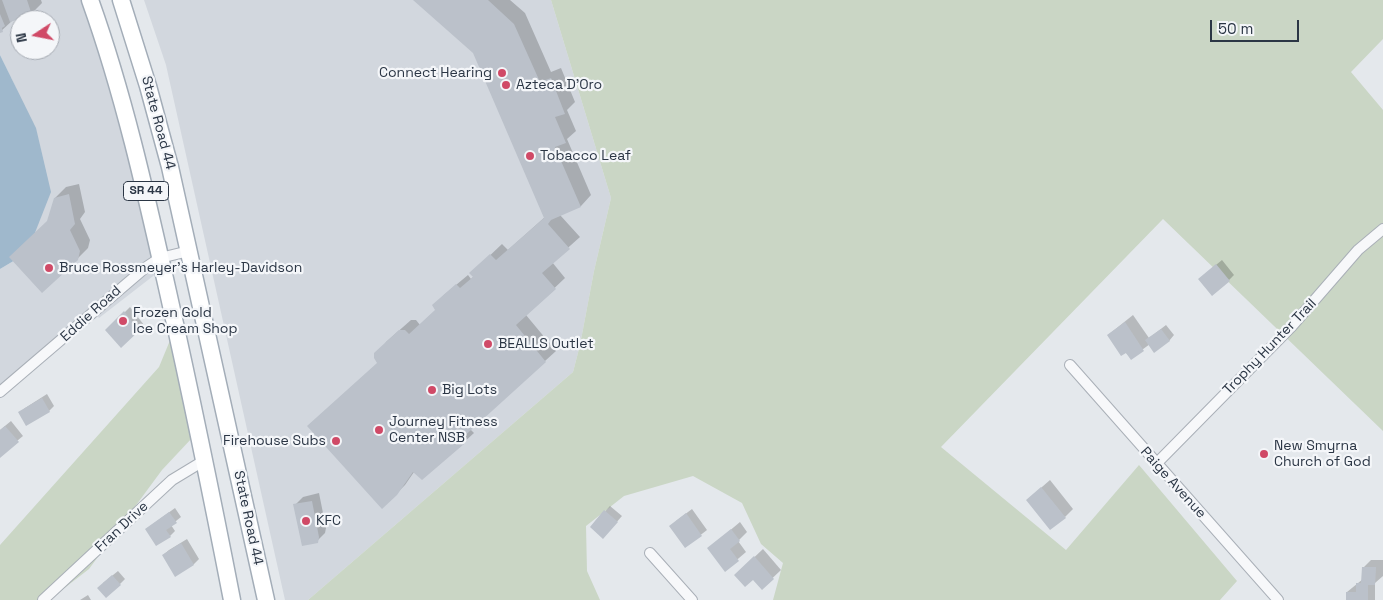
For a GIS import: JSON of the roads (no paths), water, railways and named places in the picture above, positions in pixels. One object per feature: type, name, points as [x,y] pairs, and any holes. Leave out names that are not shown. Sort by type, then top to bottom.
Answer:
[{"type":"main road","name":"State Road 44","points":[[90,0],[115,75],[131,133],[205,460],[232,600]]},
{"type":"main road","name":"State Road 44","points":[[121,0],[170,167],[266,600]]},
{"type":"street","name":"Trophy Hunter Trail","points":[[1156,464],[1292,326],[1358,250],[1383,229]]},
{"type":"street","name":"Eddie Road","points":[[0,392],[70,334],[125,284],[160,258],[189,251]]},
{"type":"street","name":"Paige Avenue","points":[[1070,364],[1156,464],[1278,600]]},
{"type":"street","name":"Fran Drive","points":[[43,600],[172,480],[205,460]]},
{"type":"street","points":[[650,552],[692,600]]},
{"type":"water","points":[[0,55],[36,128],[51,192],[27,253],[0,269]]},
{"type":"place","name":"Connect Hearing","points":[[502,73]]},
{"type":"place","name":"Azteca D'Oro","points":[[506,85]]},
{"type":"place","name":"Tobacco Leaf","points":[[530,156]]},
{"type":"place","name":"Bruce Rossmeyer's Harley-Davidson","points":[[49,268]]},
{"type":"place","name":"Frozen Gold Ice Cream Shop","points":[[123,321]]},
{"type":"place","name":"BEALLS Outlet","points":[[488,344]]},
{"type":"place","name":"Big Lots","points":[[432,390]]},
{"type":"place","name":"Journey Fitness Center NSB","points":[[379,430]]},
{"type":"place","name":"Firehouse Subs","points":[[336,441]]},
{"type":"place","name":"New Smyrna Church of God","points":[[1264,454]]},
{"type":"place","name":"KFC","points":[[306,521]]}]
